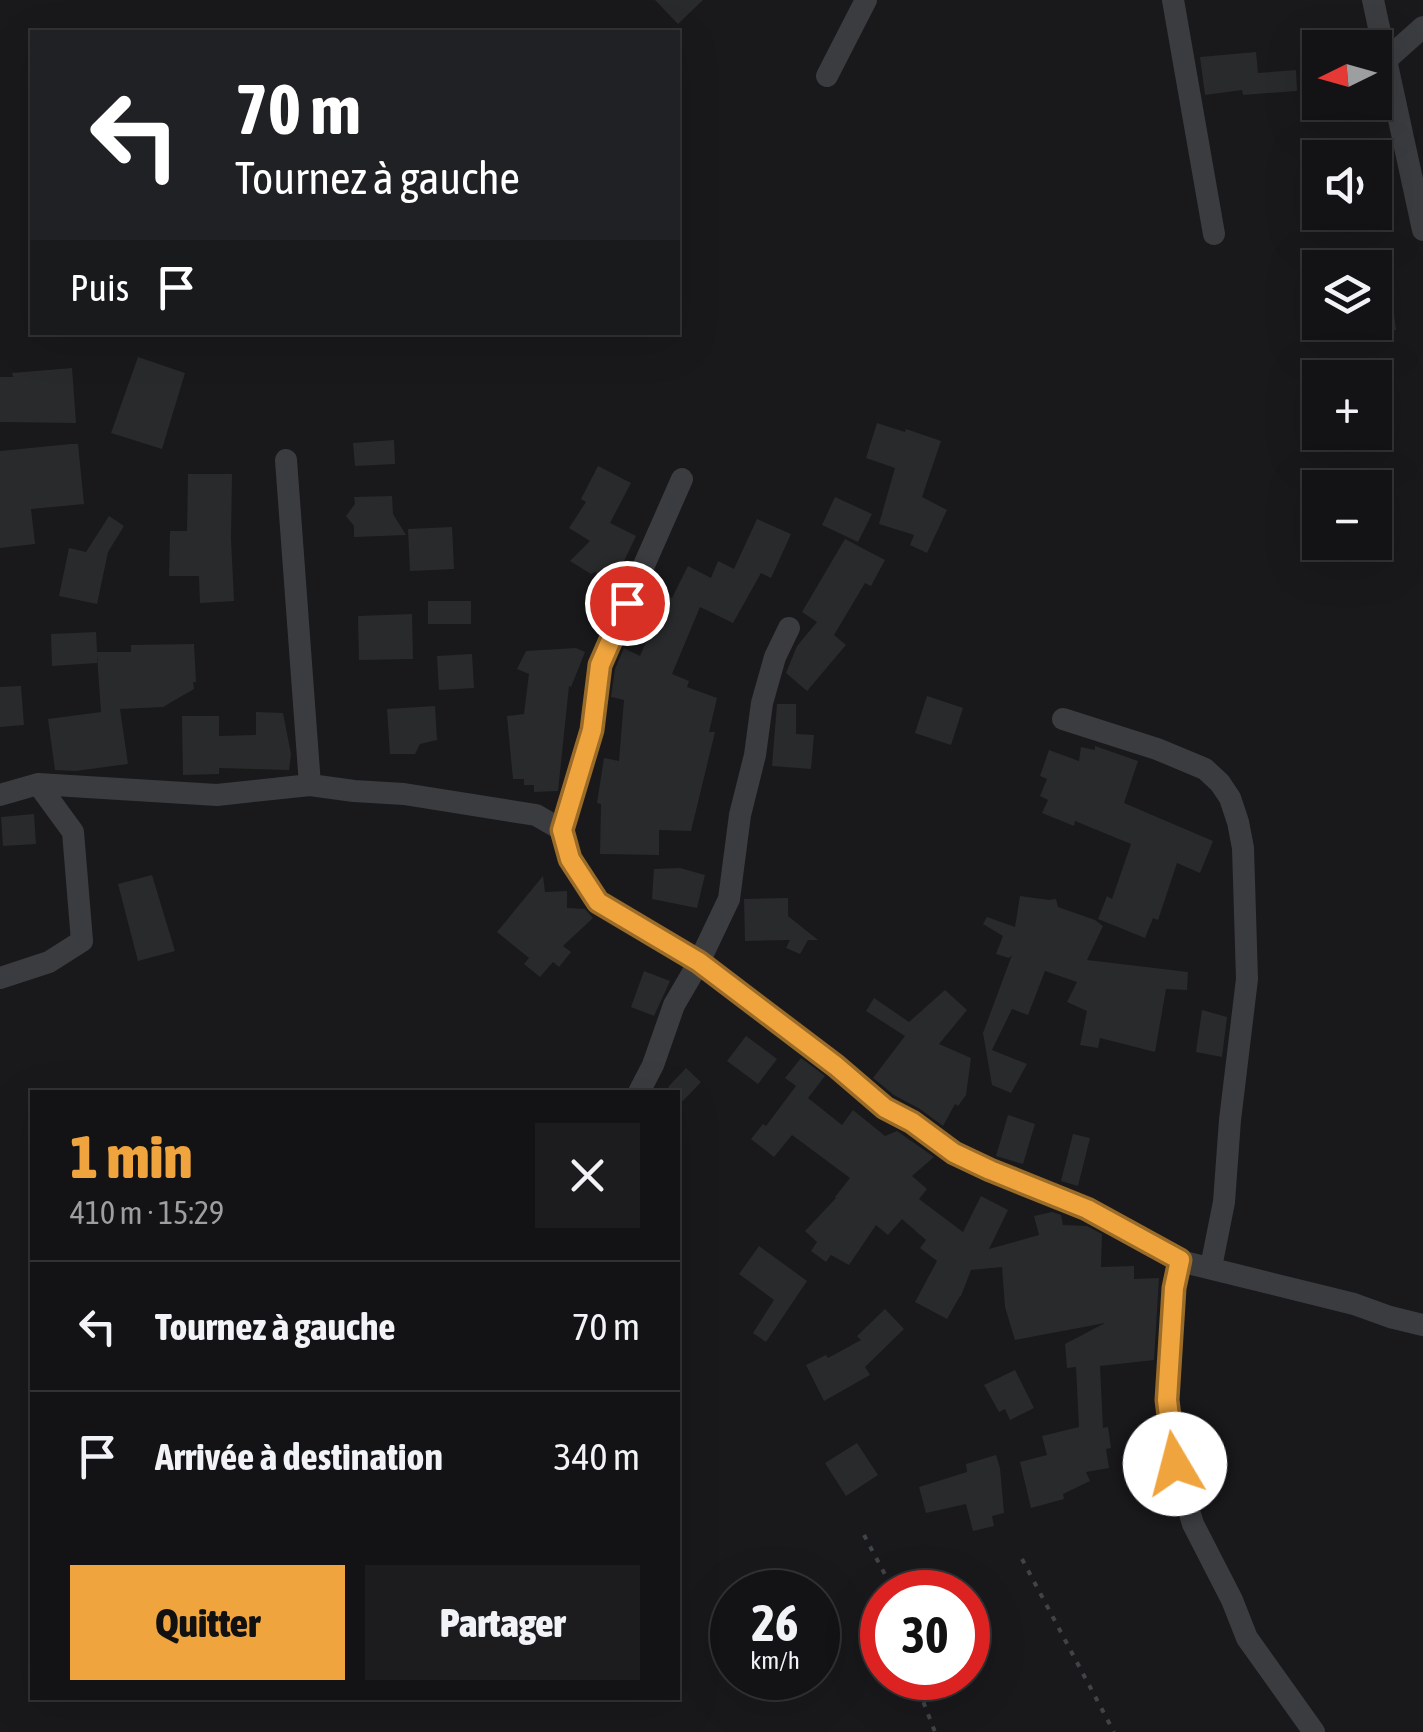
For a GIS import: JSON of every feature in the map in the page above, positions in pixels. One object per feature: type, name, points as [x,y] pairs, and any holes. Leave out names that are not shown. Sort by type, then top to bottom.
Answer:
[{"type":"street","points":[[827,76],[866,0]]},
{"type":"street","points":[[1173,0],[1214,234]]},
{"type":"street","points":[[1372,0],[1379,30]]},
{"type":"street","points":[[1392,55],[1423,27]]},
{"type":"street","points":[[1392,88],[1423,230]]},
{"type":"street","points":[[286,460],[310,785]]},
{"type":"street","points":[[682,479],[600,665],[592,730],[562,830],[570,859],[598,902],[699,962],[885,1108],[912,1122],[954,1153],[1087,1209],[1180,1260],[1423,1325]]},
{"type":"street","points":[[640,1090],[674,1005],[729,900],[740,815],[755,755],[762,703],[774,656],[790,628]]},
{"type":"street","points":[[1062,719],[1158,749],[1205,769],[1230,798],[1238,822],[1243,848],[1247,979],[1224,1202],[1211,1267]]},
{"type":"street","points":[[0,978],[49,962],[82,942],[73,832],[38,784]]},
{"type":"street","points":[[0,795],[38,784],[217,795],[310,785],[404,794],[536,816],[562,830]]},
{"type":"street","points":[[1180,1260],[1174,1288],[1167,1400],[1175,1464],[1193,1524],[1247,1638],[1314,1732]]},
{"type":"path","points":[[864,1534],[882,1570]]},
{"type":"path","points":[[1022,1558],[1114,1732]]},
{"type":"path","points":[[923,1700],[935,1732]]},
{"type":"building","points":[[655,0],[703,0],[678,24]]},
{"type":"building","points":[[1256,52],[1258,73],[1296,70],[1297,91],[1243,95],[1242,90],[1205,95],[1200,57]]},
{"type":"building","points":[[1392,298],[1396,330],[1392,330]]},
{"type":"building","points":[[138,357],[185,373],[162,449],[111,433]]},
{"type":"building","points":[[72,368],[76,423],[0,422],[0,377]]},
{"type":"building","points":[[877,423],[941,441],[922,497],[947,510],[927,553],[910,545],[914,535],[879,524],[895,468],[866,458]]},
{"type":"building","points":[[394,440],[395,464],[355,466],[353,443]]},
{"type":"building","points":[[78,444],[84,504],[31,509],[35,544],[0,548],[0,451]]},
{"type":"building","points":[[598,466],[631,483],[610,523],[636,536],[613,584],[570,561],[590,541],[569,528],[586,502],[581,499]]},
{"type":"building","points":[[188,474],[232,474],[234,601],[200,603],[199,576],[169,576],[170,531],[187,531]]},
{"type":"building","points":[[392,496],[393,514],[406,535],[354,537],[354,526],[346,516],[355,504],[354,497]]},
{"type":"building","points":[[835,497],[872,514],[858,542],[822,525]]},
{"type":"building","points":[[109,516],[124,526],[108,552],[97,604],[59,596],[69,548],[86,552]]},
{"type":"building","points":[[757,519],[791,534],[771,578],[761,573],[733,623],[700,607],[672,674],[689,681],[687,687],[717,698],[709,732],[715,732],[691,831],[659,830],[659,855],[600,854],[601,804],[597,803],[604,758],[619,761],[624,700],[611,697],[615,669],[624,648],[640,656],[666,596],[672,598],[688,566],[711,578],[718,561],[734,569]]},
{"type":"building","points":[[452,527],[454,569],[410,571],[408,529]]},
{"type":"building","points":[[845,539],[885,560],[871,586],[865,583],[834,635],[846,645],[807,691],[786,673],[797,646],[817,622],[802,612]]},
{"type":"building","points":[[428,601],[471,601],[471,624],[428,624]]},
{"type":"building","points":[[412,614],[413,659],[359,660],[358,616]]},
{"type":"building","points":[[96,632],[97,652],[131,652],[131,645],[194,644],[194,689],[163,707],[120,709],[128,764],[55,770],[48,719],[101,712],[97,655],[97,663],[52,666],[51,634]]},
{"type":"building","points":[[576,648],[585,652],[569,686],[558,791],[534,792],[534,785],[524,785],[524,779],[513,779],[507,716],[524,714],[529,674],[517,669],[526,651]]},
{"type":"building","points":[[472,654],[474,688],[439,690],[437,656]]},
{"type":"building","points":[[21,686],[24,725],[0,727],[0,687]]},
{"type":"building","points":[[927,696],[963,708],[951,745],[915,733]]},
{"type":"building","points":[[777,704],[796,704],[796,734],[814,735],[811,769],[772,766]]},
{"type":"building","points":[[435,706],[437,740],[420,744],[415,754],[390,754],[387,709]]},
{"type":"building","points":[[256,712],[283,713],[291,754],[289,770],[219,768],[219,774],[183,775],[182,716],[219,716],[219,736],[256,735]]},
{"type":"building","points":[[1095,746],[1138,761],[1124,803],[1213,841],[1200,873],[1177,863],[1158,920],[1153,918],[1145,938],[1098,919],[1107,896],[1112,899],[1131,844],[1075,821],[1074,826],[1042,813],[1048,800],[1040,796],[1047,779],[1040,776],[1049,750],[1079,761],[1081,747],[1095,750]]},
{"type":"building","points":[[34,814],[36,844],[3,846],[1,817]]},
{"type":"building","points":[[680,868],[705,875],[697,908],[652,899],[654,869]]},
{"type":"building","points":[[152,875],[175,951],[138,961],[118,884]]},
{"type":"building","points":[[543,876],[545,892],[567,891],[567,908],[585,909],[593,918],[563,946],[571,952],[559,967],[553,962],[540,977],[524,964],[529,958],[497,932]]},
{"type":"building","points":[[1020,896],[1056,899],[1058,907],[1103,926],[1087,960],[1188,972],[1187,990],[1166,989],[1155,1052],[1100,1038],[1098,1048],[1080,1045],[1087,1011],[1067,1002],[1077,982],[1045,971],[1028,1015],[1012,1009],[992,1050],[1027,1064],[1011,1093],[992,1085],[983,1033],[1012,955],[1009,958],[996,954],[1003,936],[983,924],[987,917],[1015,927]]},
{"type":"building","points":[[788,898],[788,916],[818,940],[808,940],[800,954],[786,948],[790,940],[745,941],[744,899]]},
{"type":"building","points":[[644,971],[670,981],[654,1016],[631,1007]]},
{"type":"building","points":[[945,990],[967,1010],[939,1044],[971,1058],[966,1095],[958,1106],[955,1104],[943,1126],[873,1078],[905,1036],[866,1011],[874,998],[909,1022]]},
{"type":"building","points":[[1202,1010],[1227,1017],[1222,1057],[1196,1052]]},
{"type":"building","points":[[746,1036],[777,1059],[758,1084],[727,1061]]},
{"type":"building","points":[[801,1058],[825,1076],[808,1098],[842,1125],[853,1110],[885,1136],[897,1131],[934,1157],[912,1176],[927,1189],[919,1199],[963,1232],[981,1196],[1008,1210],[989,1249],[1039,1235],[1034,1216],[1052,1212],[1061,1215],[1063,1225],[1087,1226],[1102,1234],[1101,1267],[1134,1266],[1134,1279],[1159,1278],[1154,1360],[1100,1366],[1103,1428],[1108,1427],[1111,1448],[1106,1449],[1109,1468],[1086,1472],[1090,1481],[1063,1494],[1064,1499],[1031,1508],[1020,1462],[1047,1455],[1042,1436],[1079,1427],[1076,1367],[1067,1368],[1065,1344],[1105,1323],[1015,1340],[1005,1307],[1002,1267],[971,1270],[947,1319],[915,1302],[937,1261],[920,1248],[926,1240],[902,1219],[888,1235],[876,1225],[849,1265],[831,1255],[826,1262],[811,1251],[817,1242],[805,1231],[850,1178],[792,1135],[774,1157],[751,1139],[763,1124],[766,1126],[796,1086],[785,1078]]},
{"type":"building","points":[[686,1068],[701,1082],[683,1101],[680,1090],[668,1087]]},
{"type":"building","points":[[1008,1115],[1035,1124],[1023,1164],[996,1156]]},
{"type":"building","points":[[1073,1134],[1090,1138],[1078,1186],[1061,1181]]},
{"type":"building","points":[[759,1246],[807,1281],[766,1342],[753,1333],[774,1300],[739,1274]]},
{"type":"building","points":[[885,1309],[904,1329],[865,1367],[870,1375],[824,1401],[806,1365],[861,1340],[857,1336]]},
{"type":"building","points":[[1015,1370],[1034,1408],[1010,1420],[1005,1409],[999,1412],[984,1385]]},
{"type":"building","points":[[857,1443],[878,1475],[846,1496],[825,1463]]},
{"type":"building","points":[[996,1455],[1004,1513],[992,1516],[994,1526],[973,1531],[966,1504],[926,1513],[919,1487],[967,1472],[966,1464]]},
{"type":"route","points":[[627,603],[600,665],[592,730],[562,830],[570,859],[598,902],[699,962],[885,1108],[912,1122],[954,1153],[1087,1209],[1180,1260],[1174,1288],[1167,1400],[1175,1464]]}]
